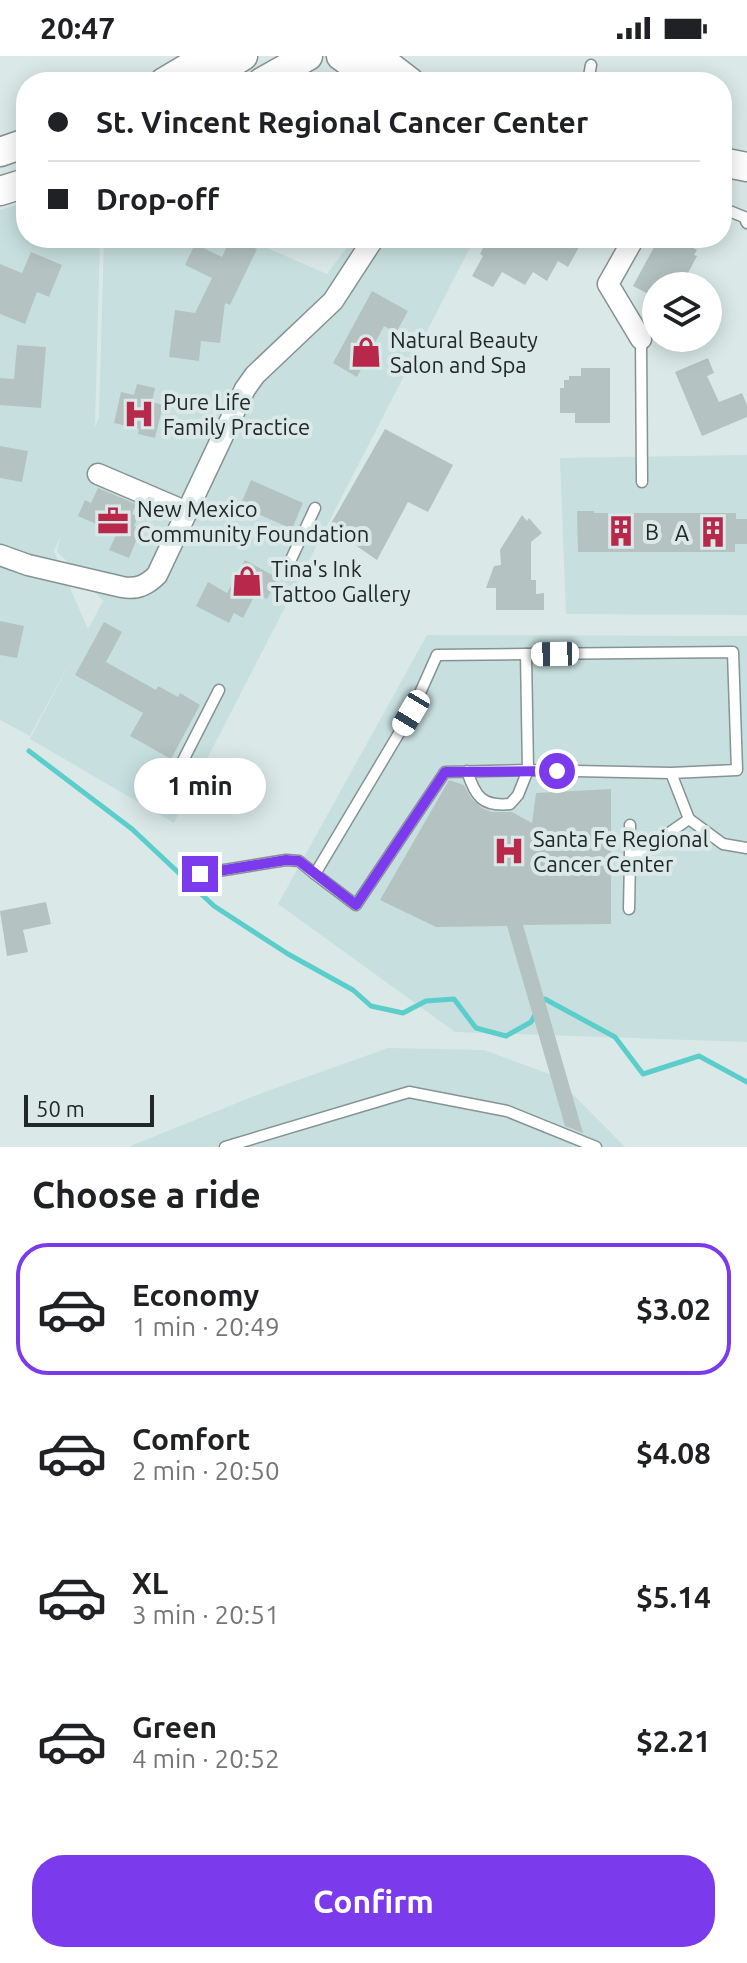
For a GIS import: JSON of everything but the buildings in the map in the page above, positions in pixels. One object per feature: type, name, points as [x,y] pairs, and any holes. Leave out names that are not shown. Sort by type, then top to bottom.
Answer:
[{"type":"street","points":[[181,72],[208,56]]},
{"type":"street","points":[[217,72],[243,56]]},
{"type":"street","points":[[254,72],[277,56]]},
{"type":"street","points":[[280,72],[308,56]]},
{"type":"street","points":[[341,56],[363,72]]},
{"type":"street","points":[[376,56],[397,72]]},
{"type":"street","points":[[0,555],[28,565],[131,589],[147,584],[157,575],[245,389],[255,375],[333,301],[367,248]]},
{"type":"street","points":[[628,248],[608,284],[641,339]]},
{"type":"street","points":[[98,474],[187,512]]},
{"type":"lane","points":[[590,72],[591,65]]},
{"type":"lane","points":[[641,339],[642,482]]},
{"type":"lane","points":[[287,568],[315,508]]},
{"type":"lane","points":[[200,874],[286,860],[299,861],[315,874],[356,905],[445,772],[671,773],[737,770],[733,652],[437,655],[411,713],[315,874]]},
{"type":"lane","points":[[467,771],[474,793],[485,801],[498,805],[510,804],[518,795],[528,770],[526,654]]},
{"type":"lane","points":[[169,788],[219,690]]},
{"type":"lane","points":[[671,773],[689,819],[723,844],[747,848]]},
{"type":"lane","points":[[630,860],[689,819]]},
{"type":"lane","points":[[629,909],[630,825]]},
{"type":"lane","points":[[225,1147],[409,1092],[507,1111],[596,1147]]},
{"type":"shaded area","points":[[16,205],[16,248],[100,248],[95,427],[99,417],[104,248],[267,248],[327,274],[346,248],[470,248],[174,823],[30,739],[75,653],[30,736],[0,720],[0,210]],"holes":[[[60,537],[57,551],[103,601],[88,629],[54,551]]]},
{"type":"shaded area","points":[[747,455],[747,615],[566,614],[560,458]]},
{"type":"shaded area","points":[[427,635],[747,636],[747,1042],[455,1032],[278,904]]},
{"type":"shaded area","points":[[388,1048],[484,1050],[555,1076],[625,1147],[128,1147],[259,1094]]},
{"type":"waterway","points":[[29,751],[132,829],[214,906],[288,954],[353,990],[371,1006],[403,1013],[426,1001],[454,999],[476,1028],[506,1036],[531,1022],[535,1015]]},
{"type":"waterway","points":[[542,1003],[545,999],[615,1037],[643,1074],[699,1056],[747,1082]]},
{"type":"place","name":"Natural Beauty Salon and Spa","points":[[366,352]]},
{"type":"place","name":"Pure Life Family Practice","points":[[139,414]]},
{"type":"place","name":"New Mexico Community Foundation","points":[[113,521]]},
{"type":"place","name":"B","points":[[621,531]]},
{"type":"place","name":"A","points":[[713,532]]},
{"type":"place","name":"Tina's Ink Tattoo Gallery","points":[[247,581]]},
{"type":"place","name":"Santa Fe Regional Cancer Center","points":[[509,851]]},
{"type":"route","points":[[200,874],[286,860],[299,861],[356,905],[445,772],[557,771]]}]
